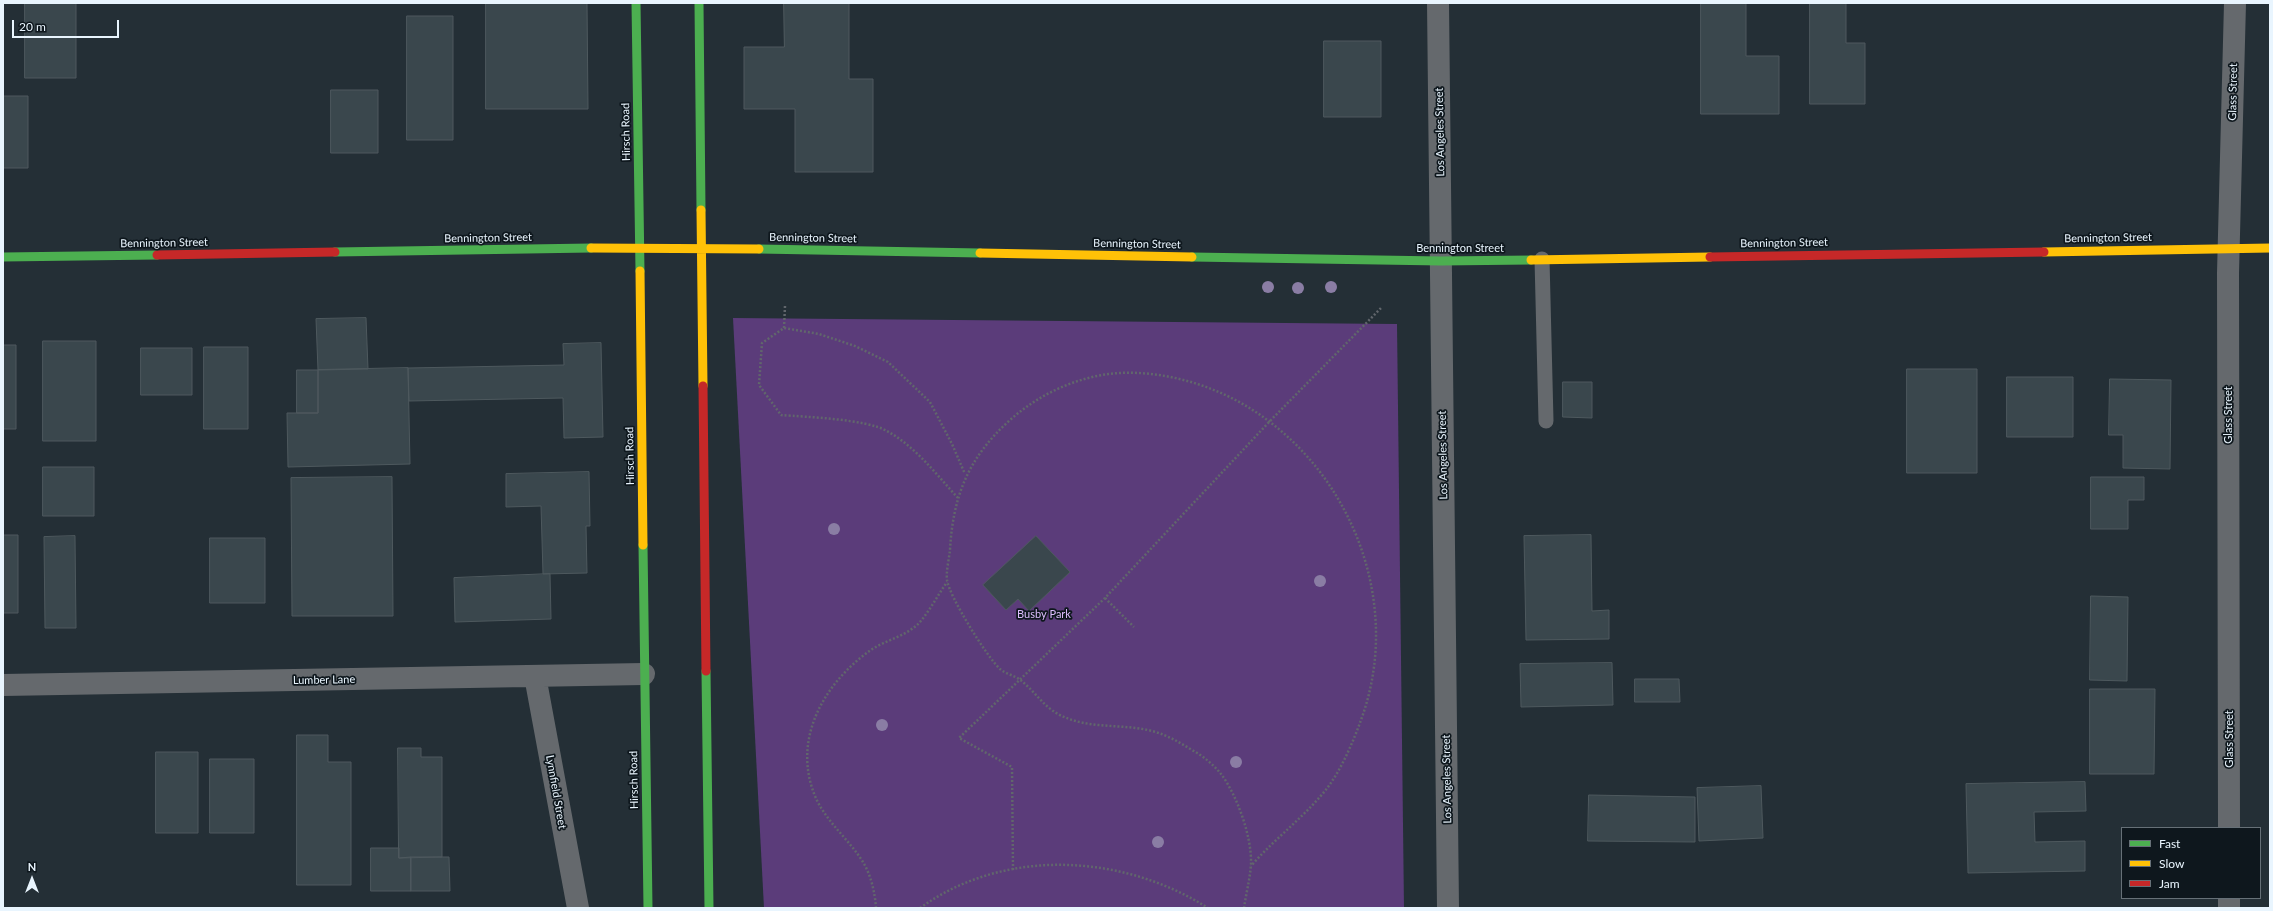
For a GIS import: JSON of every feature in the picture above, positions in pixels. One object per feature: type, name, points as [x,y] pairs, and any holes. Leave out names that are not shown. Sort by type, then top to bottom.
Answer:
[{"type":"street","name":"Hirsch Road","points":[[636,3],[648,908]]},
{"type":"street","points":[[699,3],[709,908]]},
{"type":"street","name":"Los Angeles Street","points":[[1438,3],[1448,908]]},
{"type":"street","name":"Glass Street","points":[[2229,827],[2229,248],[2235,3]]},
{"type":"street","name":"Bennington Street","points":[[3,257],[640,247],[1441,261],[2270,248]]},
{"type":"street","name":"Lumber Lane","points":[[3,685],[644,674]]},
{"type":"street","name":"Lynnfield Street","points":[[535,676],[578,908]]},
{"type":"lane","points":[[1542,259],[1546,421]]},
{"type":"path","points":[[784,328],[785,306]]},
{"type":"path","points":[[1013,870],[1012,767],[959,738],[1018,679],[1105,598],[1270,421],[1382,307]]},
{"type":"path","points":[[958,498],[920,455],[886,430],[853,422],[781,415],[759,385],[762,342],[784,328],[833,339],[855,346],[888,362],[930,402],[965,474]]},
{"type":"path","points":[[876,908],[871,881],[863,862],[828,820],[815,795],[810,780],[807,753],[812,725],[823,700],[839,676],[868,651],[886,641],[906,633],[920,622],[947,582],[950,535],[965,474],[996,433],[1024,408],[1040,397],[1074,382],[1093,376],[1137,373],[1195,382],[1237,400],[1270,421],[1295,443],[1328,484],[1354,529],[1371,581],[1376,644],[1371,685],[1361,719],[1331,784],[1306,813],[1274,840],[1251,866]]},
{"type":"path","points":[[947,582],[981,645],[1003,672],[1018,679],[1056,714],[1088,724],[1150,730],[1174,739],[1204,757],[1221,774],[1236,801],[1245,826],[1251,866],[1244,908]]},
{"type":"path","points":[[1105,598],[1134,627]]},
{"type":"path","points":[[920,908],[963,885],[1013,870],[1038,866],[1076,864],[1114,869],[1152,879],[1187,895],[1208,908]]},
{"type":"green space","name":"Busby Park","points":[[733,318],[1397,324],[1404,908],[764,908]]},
{"type":"building","points":[[25,3],[76,3],[76,78],[25,78]]},
{"type":"building","points":[[486,3],[587,3],[588,109],[486,109]]},
{"type":"building","points":[[784,3],[849,3],[849,79],[873,79],[873,172],[795,172],[795,109],[744,109],[744,47],[784,47]]},
{"type":"building","points":[[1701,3],[1746,3],[1746,56],[1779,56],[1779,114],[1701,114]]},
{"type":"building","points":[[1810,3],[1846,3],[1846,43],[1865,43],[1865,104],[1810,104]]},
{"type":"building","points":[[407,16],[453,16],[453,140],[407,140]]},
{"type":"building","points":[[1324,41],[1381,41],[1381,117],[1324,117]]},
{"type":"building","points":[[331,90],[378,90],[378,153],[331,153]]},
{"type":"building","points":[[3,96],[28,96],[28,168],[3,168]]},
{"type":"building","points":[[366,318],[368,369],[318,370],[316,319]]},
{"type":"building","points":[[43,341],[96,341],[96,441],[43,441]]},
{"type":"building","points":[[601,343],[603,437],[564,438],[563,398],[409,401],[408,368],[564,365],[563,344]]},
{"type":"building","points":[[3,345],[16,345],[16,429],[3,429]]},
{"type":"building","points":[[204,347],[248,347],[248,429],[204,429]]},
{"type":"building","points":[[141,348],[192,348],[192,395],[141,395]]},
{"type":"building","points":[[408,368],[410,464],[288,467],[287,413],[318,413],[318,370]]},
{"type":"building","points":[[1907,369],[1977,369],[1977,473],[1907,473]]},
{"type":"building","points":[[297,370],[318,370],[318,413],[297,413]]},
{"type":"building","points":[[2007,377],[2073,377],[2073,437],[2007,437]]},
{"type":"building","points":[[2110,379],[2171,380],[2170,469],[2123,468],[2123,435],[2109,435]]},
{"type":"building","points":[[1563,382],[1592,382],[1592,418],[1563,417]]},
{"type":"building","points":[[43,467],[94,467],[94,516],[43,516]]},
{"type":"building","points":[[589,472],[590,526],[586,526],[587,573],[543,574],[541,506],[506,507],[506,474]]},
{"type":"building","points":[[392,477],[393,616],[292,616],[291,478]]},
{"type":"building","points":[[2091,477],[2144,477],[2144,500],[2128,500],[2128,529],[2091,529]]},
{"type":"building","points":[[3,535],[18,535],[18,613],[3,613]]},
{"type":"building","points":[[1591,535],[1592,611],[1609,610],[1609,639],[1526,640],[1524,536]]},
{"type":"building","points":[[75,536],[76,628],[45,628],[44,537]]},
{"type":"building","points":[[1036,536],[1070,572],[1029,611],[1018,599],[1006,610],[983,585]]},
{"type":"building","points":[[210,538],[265,538],[265,603],[210,603]]},
{"type":"building","points":[[550,574],[551,619],[455,622],[454,578]]},
{"type":"building","points":[[2091,596],[2128,597],[2127,681],[2090,680]]},
{"type":"building","points":[[1612,663],[1613,705],[1521,707],[1520,664]]},
{"type":"building","points":[[1635,679],[1679,679],[1680,702],[1635,702]]},
{"type":"building","points":[[2090,689],[2155,689],[2154,774],[2090,774]]},
{"type":"building","points":[[297,735],[328,735],[328,762],[351,762],[351,885],[297,885]]},
{"type":"building","points":[[398,748],[421,748],[421,757],[442,757],[442,857],[399,858]]},
{"type":"building","points":[[156,752],[198,752],[198,833],[156,833]]},
{"type":"building","points":[[210,759],[254,759],[254,833],[210,833]]},
{"type":"building","points":[[2085,782],[2086,811],[2034,812],[2035,842],[2085,841],[2085,871],[1968,873],[1966,784]]},
{"type":"building","points":[[1761,786],[1763,838],[1699,841],[1697,788]]},
{"type":"building","points":[[1589,795],[1695,797],[1695,842],[1588,841]]},
{"type":"building","points":[[371,848],[399,848],[399,858],[411,857],[411,891],[371,891]]},
{"type":"building","points":[[411,857],[449,857],[450,891],[411,891]]},
{"type":"traffic: fast","points":[[636,3],[640,271]]},
{"type":"traffic: fast","points":[[699,3],[701,210]]},
{"type":"traffic: fast","points":[[335,252],[591,248]]},
{"type":"traffic: fast","points":[[759,249],[980,253]]},
{"type":"traffic: fast","points":[[3,257],[157,255]]},
{"type":"traffic: fast","points":[[1192,257],[1441,261],[1531,260]]},
{"type":"traffic: fast","points":[[643,545],[648,908]]},
{"type":"traffic: fast","points":[[706,671],[709,908]]},
{"type":"traffic: slow","points":[[701,210],[703,386]]},
{"type":"traffic: slow","points":[[591,248],[759,249]]},
{"type":"traffic: slow","points":[[2044,252],[2270,248]]},
{"type":"traffic: slow","points":[[980,253],[1192,257]]},
{"type":"traffic: slow","points":[[1531,260],[1710,257]]},
{"type":"traffic: slow","points":[[640,271],[643,545]]},
{"type":"traffic: jam","points":[[157,255],[335,252]]},
{"type":"traffic: jam","points":[[1710,257],[2044,252]]},
{"type":"traffic: jam","points":[[703,386],[706,671]]}]
